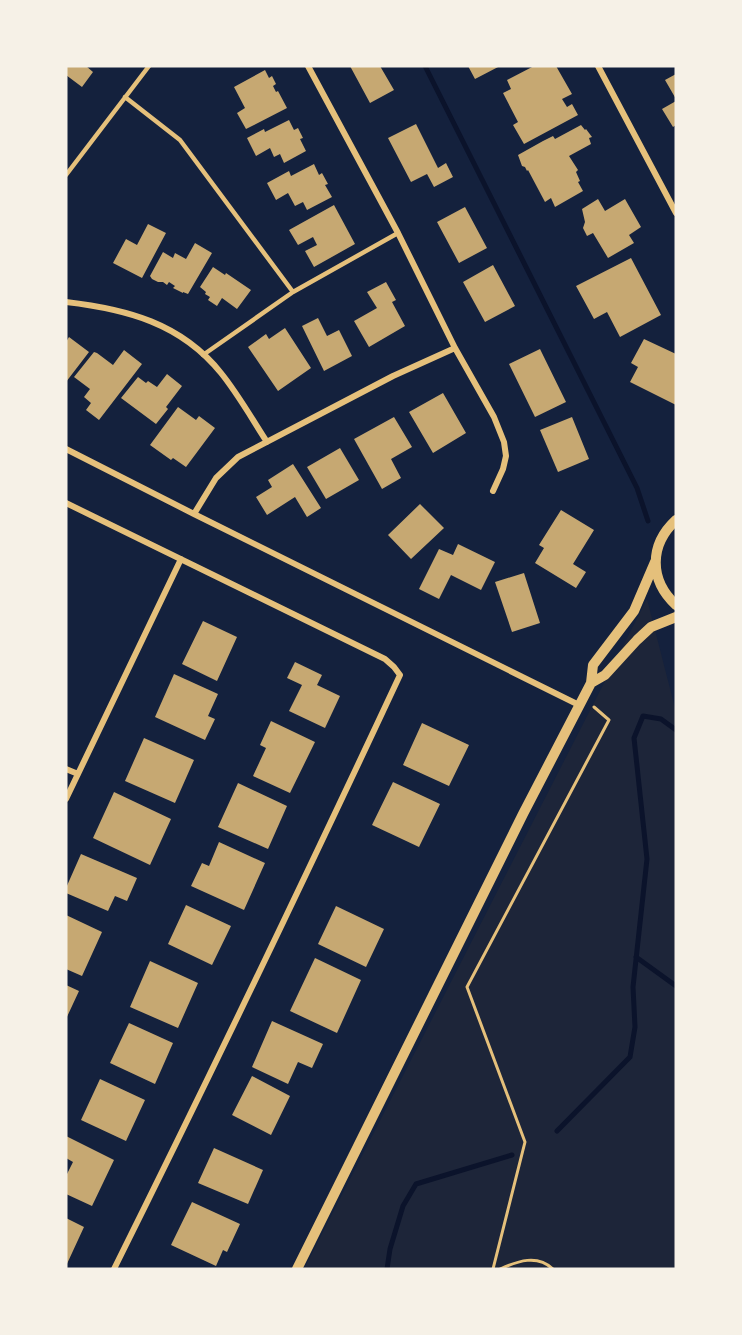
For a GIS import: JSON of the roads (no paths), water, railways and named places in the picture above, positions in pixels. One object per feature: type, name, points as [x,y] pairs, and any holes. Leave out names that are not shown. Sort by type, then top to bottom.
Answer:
[{"type":"street","points":[[308,66],[398,233],[455,348],[494,417],[504,442],[506,456],[493,491]]},
{"type":"street","points":[[598,66],[676,213]]},
{"type":"street","points":[[66,302],[114,309],[144,318],[165,327],[185,340],[221,372],[267,442]]},
{"type":"street","points":[[194,514],[216,478],[238,457],[393,376],[455,348]]},
{"type":"street","points":[[66,449],[579,705]]},
{"type":"street","points":[[66,503],[385,659],[400,675],[164,1170],[114,1269]]},
{"type":"street","points":[[297,1269],[523,814],[591,683],[593,665],[634,611],[655,562],[658,545],[666,529],[676,520]]},
{"type":"street","points":[[66,799],[180,559]]},
{"type":"street","points":[[655,562],[658,579],[667,596],[676,605]]},
{"type":"street","points":[[591,683],[605,675],[651,627],[676,617]]},
{"type":"street","points":[[66,769],[78,774]]},
{"type":"lane","points":[[66,175],[149,66]]},
{"type":"lane","points":[[124,97],[180,140],[293,292]]},
{"type":"lane","points":[[203,355],[293,292],[398,233]]},
{"type":"waterway","points":[[425,66],[637,488],[648,521]]},
{"type":"waterway","points":[[557,1131],[630,1057],[635,1027],[633,987],[647,859],[634,738],[643,716],[661,719],[676,730]]},
{"type":"waterway","points":[[636,957],[676,986]]},
{"type":"waterway","points":[[387,1269],[390,1249],[403,1206],[416,1184],[512,1155]]}]
